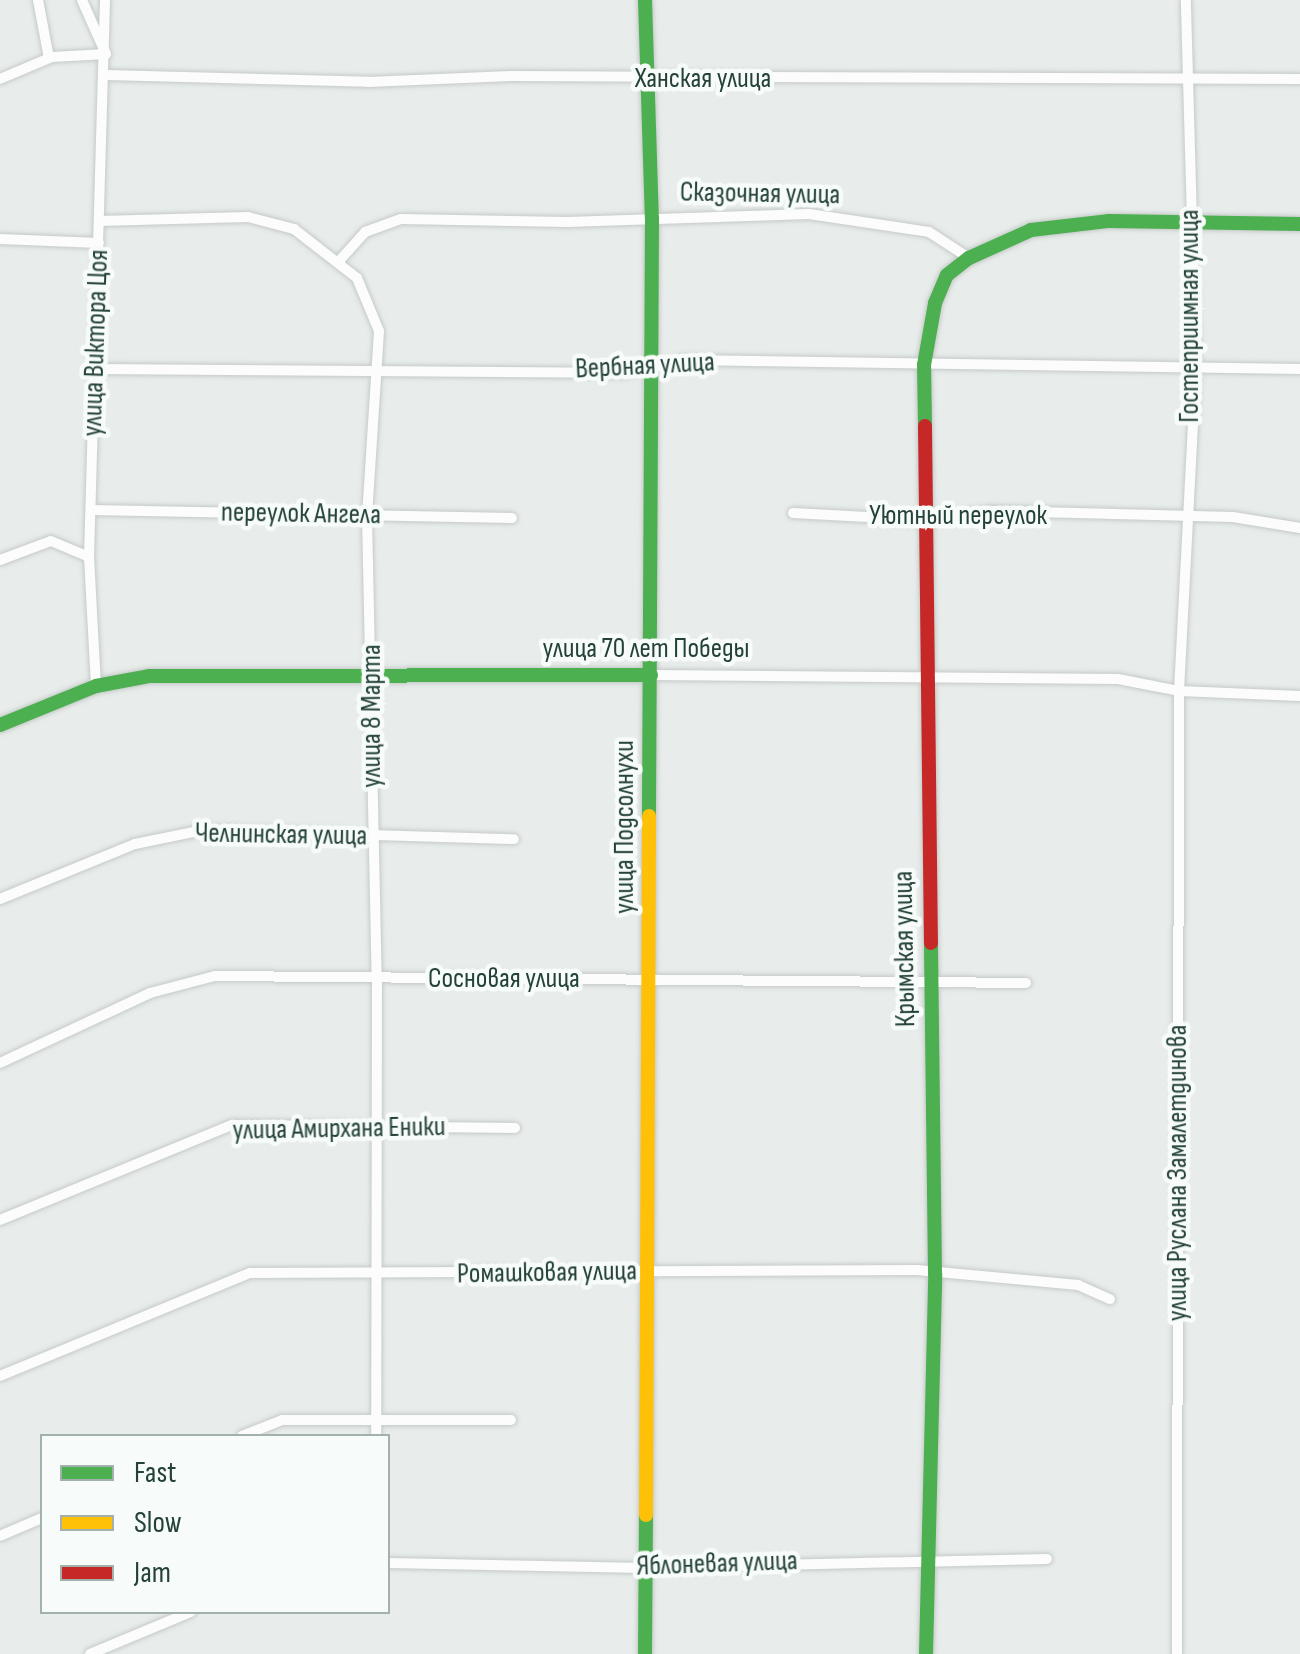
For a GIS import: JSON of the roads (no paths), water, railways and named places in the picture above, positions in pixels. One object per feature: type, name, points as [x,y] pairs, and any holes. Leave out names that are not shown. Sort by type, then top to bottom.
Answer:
[{"type":"street","points":[[38,0],[49,58]]},
{"type":"street","points":[[0,78],[49,58],[106,54],[82,0]]},
{"type":"street","name":"улица Виктора Цоя","points":[[96,686],[89,557],[106,75],[105,0]]},
{"type":"street","name":"улица Подсолнухи","points":[[645,0],[644,80],[652,218],[646,372],[652,1272],[646,1654]]},
{"type":"street","name":"Гостеприимная улица","points":[[1179,691],[1184,518],[1196,366],[1186,0]]},
{"type":"street","name":"Ханская улица","points":[[106,75],[368,82],[511,76],[644,80],[1300,79]]},
{"type":"street","name":"Сказочная улица","points":[[340,260],[365,232],[401,219],[810,214],[929,232],[969,258]]},
{"type":"street","name":"улица 8 Марта","points":[[99,221],[273,221],[340,260],[375,311],[380,366],[367,516],[377,978],[376,1434]]},
{"type":"street","points":[[969,258],[1031,230],[1109,221],[1191,226],[1300,224]]},
{"type":"street","points":[[0,239],[99,244]]},
{"type":"street","name":"Крымская улица","points":[[926,1654],[932,1557],[935,1274],[924,365],[947,275],[969,258]]},
{"type":"street","name":"Вербная улица","points":[[95,369],[380,366],[646,372],[684,360],[1300,369]]},
{"type":"street","name":"переулок Ангела","points":[[91,510],[512,518]]},
{"type":"street","name":"Уютный переулок","points":[[793,514],[923,520],[992,511],[1184,518],[1300,528]]},
{"type":"street","points":[[0,560],[51,541],[89,557]]},
{"type":"street","name":"улица 70 лет Победы","points":[[0,726],[96,686],[150,676],[928,674],[1118,679],[1179,691],[1300,696]]},
{"type":"street","name":"улица Руслана Замалетдинова","points":[[1177,1654],[1179,691]]},
{"type":"street","name":"Челнинская улица","points":[[0,899],[168,834],[203,830],[514,840]]},
{"type":"street","name":"Сосновая улица","points":[[0,1063],[184,982],[215,976],[931,979],[1026,983]]},
{"type":"street","name":"улица Амирхана Еники","points":[[0,1220],[232,1125],[515,1128]]},
{"type":"street","name":"Ромашковая улица","points":[[0,1376],[250,1273],[935,1274],[1078,1285],[1110,1298]]},
{"type":"street","points":[[247,1434],[282,1420],[511,1420]]},
{"type":"street","points":[[0,1536],[40,1519]]},
{"type":"street","name":"Яблоневая улица","points":[[390,1563],[645,1568],[932,1557],[1047,1559]]},
{"type":"street","points":[[90,1654],[187,1614]]}]
